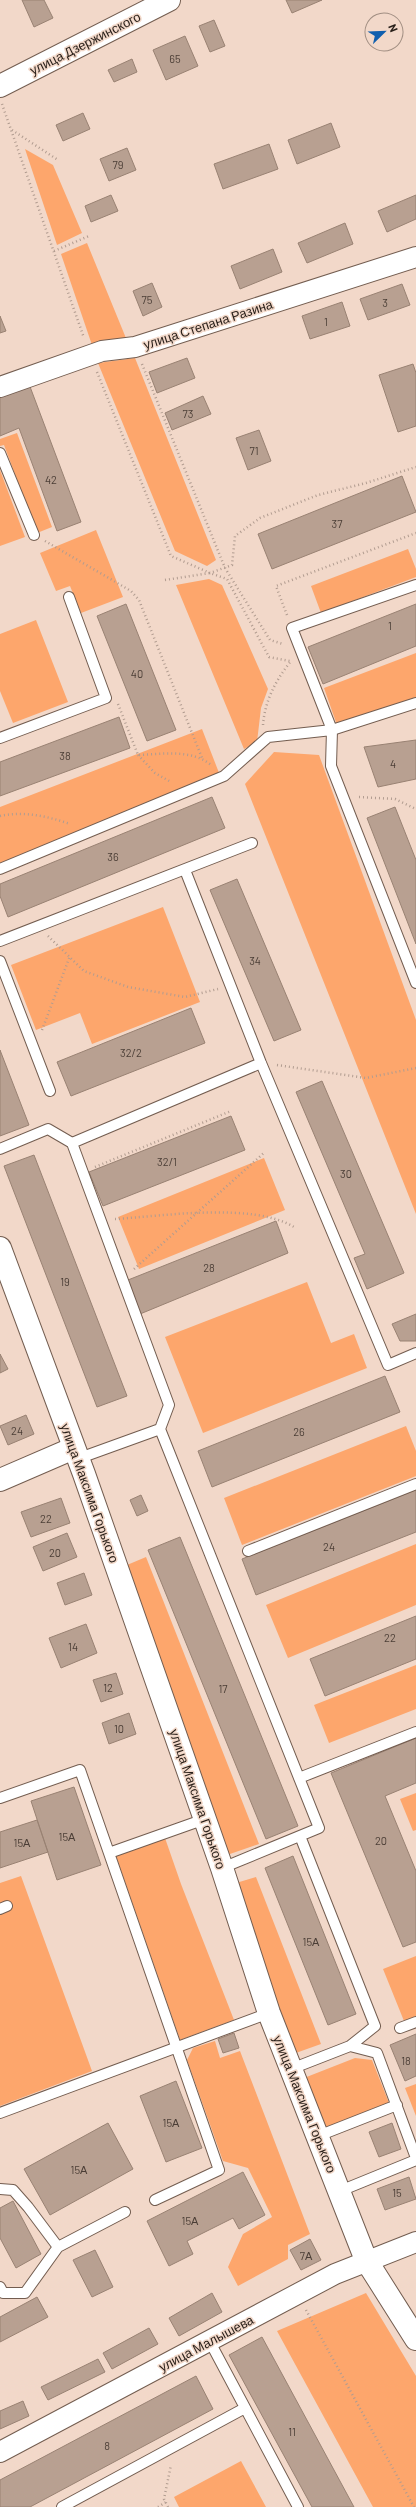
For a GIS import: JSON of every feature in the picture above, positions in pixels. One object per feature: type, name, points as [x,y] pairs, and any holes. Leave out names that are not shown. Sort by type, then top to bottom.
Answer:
[{"type":"street","name":"улица Дзержинского","points":[[0,86],[169,0]]},
{"type":"street","name":"улица Степана Разина","points":[[0,387],[102,351],[135,347],[416,257]]},
{"type":"street","name":"улица Максима Горького","points":[[0,1248],[75,1453],[205,1819],[269,2013],[366,2260],[416,2339]]},
{"type":"street","points":[[0,1480],[75,1453]]},
{"type":"street","name":"улица Малышева","points":[[0,2452],[210,2342],[297,2294],[366,2260],[416,2242]]},
{"type":"lane","points":[[0,453],[34,535]]},
{"type":"lane","points":[[416,585],[292,628],[332,730],[331,766],[416,983]]},
{"type":"lane","points":[[0,738],[106,698],[69,597]]},
{"type":"lane","points":[[0,869],[224,776],[268,737],[332,730],[416,703]]},
{"type":"lane","points":[[0,941],[252,844]]},
{"type":"lane","points":[[185,870],[261,1063],[388,1365],[416,1353]]},
{"type":"lane","points":[[0,961],[50,1091]]},
{"type":"lane","points":[[72,1143],[261,1063]]},
{"type":"lane","points":[[0,1149],[48,1129],[72,1143],[169,1405],[160,1429],[319,1828],[222,1868]]},
{"type":"lane","points":[[75,1453],[160,1429]]},
{"type":"lane","points":[[248,1551],[416,1484]]},
{"type":"lane","points":[[299,1778],[416,1732]]},
{"type":"lane","points":[[0,1798],[80,1770],[177,2047],[218,2170],[155,2200]]},
{"type":"lane","points":[[109,1853],[205,1819]]},
{"type":"lane","points":[[291,2070],[350,2046],[375,2026],[300,1836]]},
{"type":"lane","points":[[0,2112],[269,2013]]},
{"type":"lane","points":[[400,2028],[416,2022]]},
{"type":"lane","points":[[340,2191],[416,2156],[377,2053],[350,2046]]},
{"type":"lane","points":[[318,2136],[397,2105]]},
{"type":"lane","points":[[0,2189],[13,2190],[28,2206],[58,2247]]},
{"type":"lane","points":[[0,2287],[3,2293],[25,2293],[58,2247],[125,2212]]},
{"type":"lane","points":[[210,2342],[298,2507]]},
{"type":"lane","points":[[62,2507],[245,2408]]},
{"type":"path","points":[[0,98],[90,355],[171,556],[226,579],[269,657],[306,664]]},
{"type":"path","points":[[11,130],[58,160]]},
{"type":"path","points":[[54,251],[90,236]]},
{"type":"path","points":[[135,347],[225,568],[270,640],[300,649],[278,679],[265,708],[261,743]]},
{"type":"path","points":[[165,580],[210,573],[232,565],[235,536],[260,518],[318,495],[366,483],[416,467]]},
{"type":"path","points":[[292,628],[276,586],[416,533]]},
{"type":"path","points":[[34,535],[131,591],[139,600],[202,758],[224,776]]},
{"type":"path","points":[[118,704],[138,755],[155,773],[187,792]]},
{"type":"path","points":[[138,755],[176,754],[202,758]]},
{"type":"path","points":[[343,797],[395,799],[416,809]]},
{"type":"path","points":[[0,816],[18,812],[56,819],[90,832]]},
{"type":"path","points":[[37,927],[70,956],[84,971],[128,987],[185,997],[230,986]]},
{"type":"path","points":[[37,1056],[44,1023],[70,956]]},
{"type":"path","points":[[261,1063],[366,1078],[416,1068]]},
{"type":"path","points":[[86,1182],[88,1170],[231,1111]]},
{"type":"path","points":[[123,1280],[264,1152]]},
{"type":"path","points":[[100,1220],[195,1215],[235,1211],[281,1219],[294,1227]]},
{"type":"path","points":[[297,2294],[414,2507]]},
{"type":"path","points":[[168,2507],[164,2499],[174,2446]]},
{"type":"path","points":[[158,2507],[166,2502]]},
{"type":"shaded area","points":[[25,149],[53,165],[82,233],[57,245]]},
{"type":"shaded area","points":[[87,243],[128,343],[93,348],[61,254]]},
{"type":"shaded area","points":[[135,358],[216,560],[207,566],[175,551],[98,363]]},
{"type":"shaded area","points":[[17,433],[52,527],[37,533],[4,445],[0,446],[0,439]]},
{"type":"shaded area","points":[[0,470],[25,537],[0,546]]},
{"type":"shaded area","points":[[96,530],[123,597],[81,613],[70,586],[56,591],[40,553]]},
{"type":"shaded area","points":[[408,549],[416,569],[416,577],[321,613],[311,586]]},
{"type":"shaded area","points":[[209,579],[222,585],[268,689],[261,708],[257,742],[244,749],[176,585]]},
{"type":"shaded area","points":[[36,620],[68,702],[13,723],[0,691],[0,634]]},
{"type":"shaded area","points":[[416,653],[416,697],[337,725],[324,688]]},
{"type":"shaded area","points":[[202,729],[221,778],[0,863],[0,807]]},
{"type":"shaded area","points":[[274,752],[319,755],[416,1020],[416,1214],[245,784]]},
{"type":"shaded area","points":[[163,907],[200,1002],[92,1044],[80,1013],[36,1030],[11,965]]},
{"type":"shaded area","points":[[264,1158],[285,1210],[139,1269],[118,1217]]},
{"type":"shaded area","points":[[307,1282],[331,1343],[354,1334],[367,1368],[203,1433],[165,1337]]},
{"type":"shaded area","points":[[406,1426],[416,1451],[416,1476],[242,1545],[224,1498]]},
{"type":"shaded area","points":[[416,1544],[416,1605],[288,1658],[266,1605]]},
{"type":"shaded area","points":[[146,1557],[259,1844],[227,1855],[127,1565]]},
{"type":"shaded area","points":[[416,1665],[416,1709],[329,1743],[314,1705]]},
{"type":"shaded area","points":[[416,1793],[416,1830],[413,1831],[400,1799]]},
{"type":"shaded area","points":[[165,1838],[181,1884],[234,2020],[180,2040],[116,1856]]},
{"type":"shaded area","points":[[21,1876],[92,2071],[0,2106],[0,1883]]},
{"type":"shaded area","points":[[256,1877],[321,2044],[293,2054],[236,1883]]},
{"type":"shaded area","points":[[416,1956],[416,2016],[404,2021],[383,1969]]},
{"type":"shaded area","points":[[215,2041],[220,2058],[240,2051],[310,2234],[288,2245],[288,2259],[238,2286],[228,2267],[243,2234],[272,2217],[248,2168],[223,2161],[187,2060],[193,2048]]},
{"type":"shaded area","points":[[355,2058],[372,2060],[389,2103],[324,2128],[304,2078]]},
{"type":"shaded area","points":[[416,2084],[416,2116],[405,2088]]},
{"type":"shaded area","points":[[366,2293],[416,2376],[416,2507],[373,2507],[277,2331]]},
{"type":"shaded area","points":[[241,2461],[266,2507],[179,2507],[174,2497]]},
{"type":"building","points":[[22,0],[44,0],[53,18],[34,27]]},
{"type":"building","points":[[286,0],[322,0],[292,13]]},
{"type":"building","points":[[214,20],[225,46],[210,52],[199,26]]},
{"type":"building","points":[[185,36],[198,66],[166,80],[153,50]]},
{"type":"building","points":[[132,59],[137,72],[114,82],[108,70]]},
{"type":"building","points":[[83,113],[90,129],[63,141],[56,125]]},
{"type":"building","points":[[331,123],[340,147],[297,164],[288,140]]},
{"type":"building","points":[[269,144],[278,169],[223,189],[214,164]]},
{"type":"building","points":[[127,148],[136,170],[109,181],[100,159]]},
{"type":"building","points":[[111,195],[118,211],[91,222],[85,206]]},
{"type":"building","points":[[416,195],[416,219],[387,232],[378,211]]},
{"type":"building","points":[[345,223],[353,244],[307,263],[298,243]]},
{"type":"building","points":[[273,249],[282,272],[240,289],[231,266]]},
{"type":"building","points":[[152,283],[162,307],[143,316],[133,291]]},
{"type":"building","points":[[402,284],[410,305],[368,320],[360,299]]},
{"type":"building","points":[[342,302],[350,326],[310,339],[302,316]]},
{"type":"building","points":[[0,316],[6,331],[0,333]]},
{"type":"building","points":[[187,358],[195,378],[157,393],[149,372]]},
{"type":"building","points":[[413,364],[416,373],[416,426],[398,432],[379,375]]},
{"type":"building","points":[[29,384],[81,522],[57,531],[19,428],[0,436],[0,395]]},
{"type":"building","points":[[203,396],[211,414],[172,430],[165,413]]},
{"type":"building","points":[[259,430],[271,461],[248,470],[236,438]]},
{"type":"building","points":[[402,476],[416,512],[272,569],[258,534]]},
{"type":"building","points":[[126,604],[176,730],[147,741],[97,616]]},
{"type":"building","points":[[416,604],[416,646],[323,684],[308,647]]},
{"type":"building","points":[[119,717],[130,748],[0,796],[0,762]]},
{"type":"building","points":[[416,740],[416,779],[378,787],[364,747]]},
{"type":"building","points":[[212,797],[225,828],[8,917],[0,896],[0,884]]},
{"type":"building","points":[[395,807],[416,860],[416,944],[367,818]]},
{"type":"building","points":[[237,879],[301,1030],[274,1041],[210,890]]},
{"type":"building","points":[[191,1008],[205,1043],[71,1096],[57,1062]]},
{"type":"building","points":[[0,1050],[29,1125],[0,1136]]},
{"type":"building","points":[[322,1081],[404,1273],[367,1289],[354,1258],[365,1254],[296,1092]]},
{"type":"building","points":[[231,1116],[245,1150],[103,1206],[89,1172]]},
{"type":"building","points":[[34,1155],[127,1396],[97,1407],[4,1166]]},
{"type":"building","points":[[276,1221],[288,1253],[140,1314],[128,1280]]},
{"type":"building","points":[[416,1314],[416,1341],[400,1341],[392,1324]]},
{"type":"building","points":[[0,1354],[8,1369],[0,1373]]},
{"type":"building","points":[[385,1376],[400,1412],[212,1487],[198,1451]]},
{"type":"building","points":[[26,1415],[34,1434],[8,1445],[0,1426]]},
{"type":"building","points":[[416,1490],[416,1532],[256,1595],[242,1559]]},
{"type":"building","points":[[141,1495],[148,1511],[137,1516],[130,1500]]},
{"type":"building","points":[[61,1498],[70,1523],[31,1537],[21,1512]]},
{"type":"building","points":[[67,1533],[77,1557],[43,1571],[33,1547]]},
{"type":"building","points":[[180,1537],[298,1826],[266,1839],[148,1550]]},
{"type":"building","points":[[84,1573],[92,1595],[65,1605],[57,1583]]},
{"type":"building","points":[[416,1616],[416,1659],[325,1696],[310,1659]]},
{"type":"building","points":[[86,1624],[97,1653],[61,1668],[49,1638]]},
{"type":"building","points":[[116,1673],[123,1694],[101,1702],[93,1680]]},
{"type":"building","points":[[129,1713],[136,1734],[109,1744],[102,1723]]},
{"type":"building","points":[[416,1738],[416,1783],[385,1796],[416,1871],[416,1942],[403,1947],[331,1773]]},
{"type":"building","points":[[74,1787],[101,1865],[57,1880],[31,1801]]},
{"type":"building","points":[[37,1820],[48,1852],[0,1868],[0,1832]]},
{"type":"building","points":[[293,1856],[356,2014],[328,2025],[265,1868]]},
{"type":"building","points":[[234,2033],[239,2048],[223,2053],[218,2039]]},
{"type":"building","points":[[416,2034],[416,2076],[405,2081],[390,2045]]},
{"type":"building","points":[[176,2081],[202,2148],[166,2162],[140,2096]]},
{"type":"building","points":[[108,2123],[133,2169],[50,2215],[24,2169]]},
{"type":"building","points":[[392,2123],[401,2149],[379,2157],[369,2132]]},
{"type":"building","points":[[243,2172],[265,2215],[239,2229],[233,2218],[187,2241],[193,2254],[169,2266],[147,2221]]},
{"type":"building","points":[[409,2177],[416,2199],[385,2210],[377,2189]]},
{"type":"building","points":[[13,2201],[41,2254],[16,2268],[0,2238],[0,2208]]},
{"type":"building","points":[[310,2239],[321,2260],[301,2270],[290,2250]]},
{"type":"building","points":[[95,2250],[113,2287],[92,2297],[73,2260]]},
{"type":"building","points":[[212,2293],[222,2312],[179,2336],[169,2318]]},
{"type":"building","points":[[37,2297],[48,2317],[0,2342],[0,2317]]},
{"type":"building","points":[[149,2328],[158,2344],[112,2369],[103,2353]]},
{"type":"building","points":[[262,2337],[354,2507],[312,2507],[229,2355]]},
{"type":"building","points":[[98,2359],[105,2372],[48,2400],[41,2387]]},
{"type":"building","points":[[196,2376],[213,2409],[30,2507],[0,2507],[0,2480]]},
{"type":"building","points":[[23,2401],[29,2416],[0,2429],[0,2411]]}]
